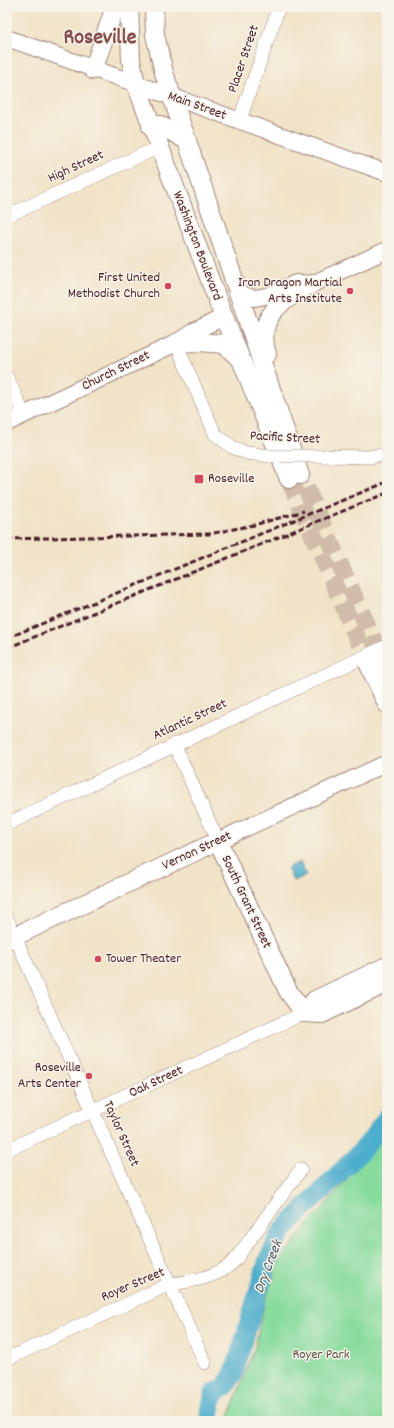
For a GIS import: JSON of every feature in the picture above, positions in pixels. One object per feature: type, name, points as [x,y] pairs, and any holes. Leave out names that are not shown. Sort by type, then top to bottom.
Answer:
[{"type":"main road","points":[[93,70],[115,7]]},
{"type":"main road","name":"Washington Boulevard","points":[[129,7],[131,60],[136,84],[240,359],[295,477],[277,409],[186,140],[159,55],[155,35],[154,7]]},
{"type":"main road","points":[[152,127],[160,125],[186,140]]},
{"type":"main road","points":[[277,409],[279,391],[264,345],[264,328],[269,317],[280,304],[312,284]]},
{"type":"main road","points":[[176,343],[206,342],[224,344],[240,359]]},
{"type":"main road","points":[[381,659],[387,704]]},
{"type":"main road","name":"Vernon Street","points":[[11,938],[218,841]]},
{"type":"main road","name":"South Grant Street","points":[[218,841],[288,992],[304,1013]]},
{"type":"main road","name":"Oak Street","points":[[304,1013],[315,1000],[387,966]]},
{"type":"main road","name":"Oak Street","points":[[304,1013],[322,1014],[387,983]]},
{"type":"street","name":"Placer Street","points":[[239,122],[279,7]]},
{"type":"street","name":"Main Street","points":[[7,38],[239,122],[387,173]]},
{"type":"street","name":"High Street","points":[[7,216],[159,147]]},
{"type":"street","points":[[238,294],[255,298],[270,295],[296,283],[312,284],[387,250]]},
{"type":"street","name":"Church Street","points":[[7,423],[176,343],[194,331],[224,318]]},
{"type":"street","name":"Pacific Street","points":[[176,343],[214,434],[232,447],[247,453],[270,456],[362,457],[387,454]]},
{"type":"street","points":[[7,377],[24,415]]},
{"type":"street","name":"Atlantic Street","points":[[7,824],[174,744],[381,659]]},
{"type":"street","name":"South Grant Street","points":[[174,744],[218,841]]},
{"type":"street","name":"Vernon Street","points":[[218,841],[387,763]]},
{"type":"street","name":"Taylor Street","points":[[7,919],[11,938],[93,1110],[205,1363]]},
{"type":"street","name":"Oak Street","points":[[7,1150],[304,1013]]},
{"type":"street","name":"Royer Street","points":[[7,1359],[170,1284],[190,1282],[221,1272],[231,1266],[301,1169]]},
{"type":"green space","name":"Royer Park","points":[[387,1130],[387,1421],[227,1421],[255,1347],[264,1305],[278,1263],[302,1231]]},
{"type":"water","points":[[300,862],[306,876],[293,881],[287,868]]},
{"type":"waterway","name":"Dry Creek","points":[[208,1421],[214,1393],[225,1387],[234,1373],[268,1259],[283,1230],[366,1146],[387,1117]]},
{"type":"tunnel","points":[[289,479],[368,663]]},
{"type":"tunnel","points":[[306,488],[381,657]]},
{"type":"railway","points":[[7,638],[387,482]]},
{"type":"railway","points":[[7,648],[387,493]]},
{"type":"railway","points":[[7,539],[209,534],[254,525],[304,511]]},
{"type":"place","name":"First United Methodist Church","points":[[168,286]]},
{"type":"place","name":"Iron Dragon Martial Arts Institute","points":[[350,291]]},
{"type":"place","name":"Roseville","points":[[199,479]]},
{"type":"place","name":"Tower Theater","points":[[98,959]]},
{"type":"place","name":"Roseville Arts Center","points":[[89,1076]]},
{"type":"district","name":"Roseville","points":[[100,38]]}]
